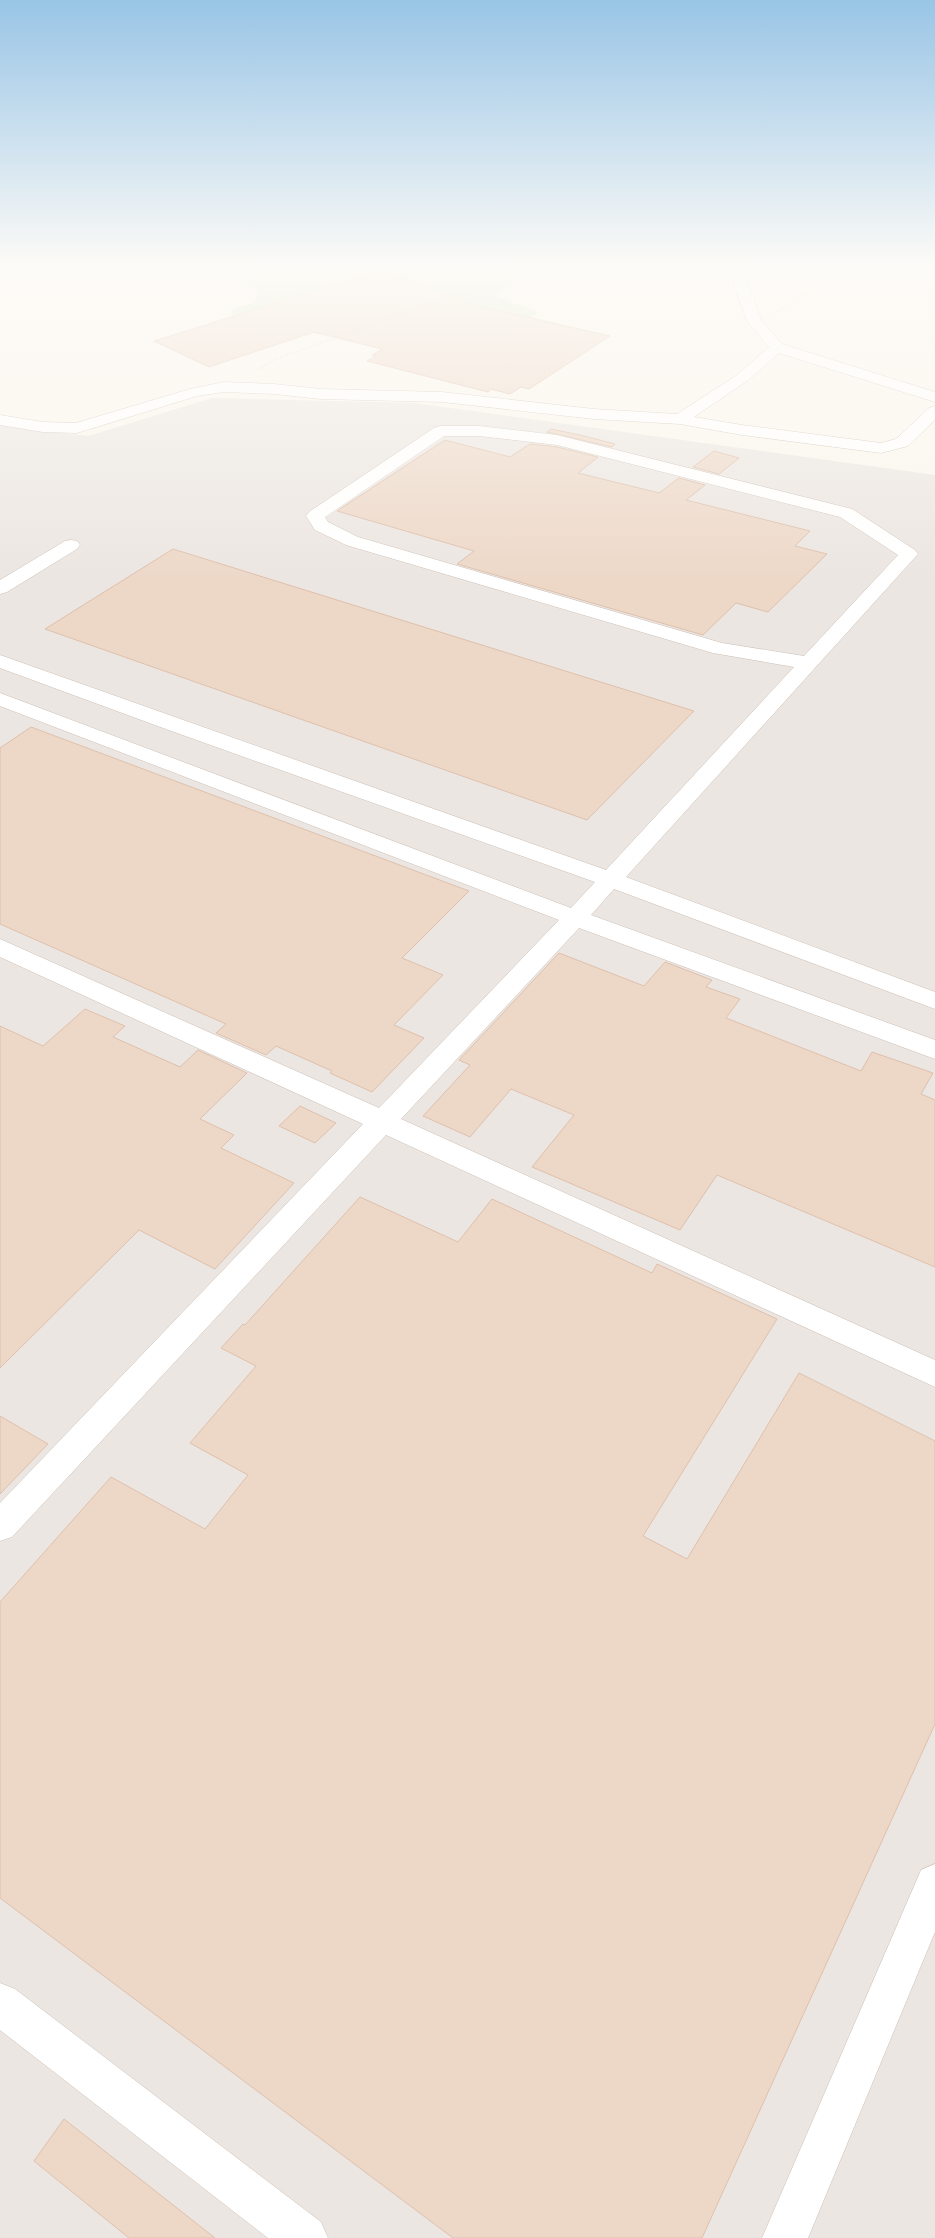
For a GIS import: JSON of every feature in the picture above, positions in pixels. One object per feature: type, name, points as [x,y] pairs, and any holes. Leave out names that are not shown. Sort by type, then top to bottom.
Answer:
[{"type":"street","points":[[680,419],[742,378],[750,370]]},
{"type":"street","points":[[852,370],[935,397]]},
{"type":"street","points":[[0,420],[43,427],[77,428],[195,392],[224,387],[274,389],[321,394],[442,397],[594,414],[680,419],[742,430],[881,448],[902,443],[935,411]]},
{"type":"street","points":[[0,1526],[574,918],[609,879],[809,663],[909,554],[846,514],[557,440],[470,430],[440,431],[315,516],[321,526],[352,541],[720,649],[809,663]]},
{"type":"street","points":[[0,588],[72,545]]},
{"type":"street","points":[[0,661],[179,727],[609,879],[935,1001]]},
{"type":"street","points":[[0,699],[574,918],[935,1050]]},
{"type":"street","points":[[0,947],[935,1374]]},
{"type":"street","points":[[785,2238],[935,1884]]},
{"type":"street","points":[[0,2004],[305,2238]]},
{"type":"path","points":[[224,387],[255,370]]},
{"type":"shaded area","points":[[212,398],[415,403],[935,475],[935,2238],[0,2238],[0,425],[88,436]]},
{"type":"building","points":[[404,370],[557,370],[529,389],[521,387],[510,394],[491,389],[488,392]]},
{"type":"building","points":[[551,429],[615,444],[612,447],[547,432]]},
{"type":"building","points":[[445,440],[510,457],[530,444],[557,447],[598,457],[578,473],[659,493],[679,478],[705,485],[686,500],[810,531],[795,546],[827,554],[768,612],[736,603],[703,635],[457,564],[474,551],[337,511]]},
{"type":"building","points":[[714,451],[739,458],[719,474],[693,467]]},
{"type":"building","points":[[173,549],[694,711],[587,820],[45,629]]},
{"type":"building","points":[[31,727],[469,891],[402,958],[443,975],[394,1025],[424,1038],[372,1092],[330,1073],[332,1071],[276,1046],[266,1055],[216,1033],[226,1024],[0,924],[0,748]]},
{"type":"building","points":[[559,953],[644,986],[665,962],[712,980],[706,987],[740,999],[726,1018],[861,1071],[872,1052],[933,1073],[921,1094],[935,1100],[935,1267],[717,1175],[680,1230],[532,1167],[574,1115],[511,1089],[470,1137],[423,1116],[470,1065],[459,1060]]},
{"type":"building","points":[[85,1009],[125,1026],[113,1037],[180,1067],[198,1050],[247,1073],[200,1119],[234,1135],[221,1148],[294,1183],[215,1269],[139,1230],[0,1368],[0,1026],[43,1046]]},
{"type":"building","points":[[300,1106],[336,1123],[315,1143],[279,1126]]},
{"type":"building","points":[[360,1197],[458,1242],[492,1199],[652,1273],[657,1264],[777,1319],[643,1536],[687,1559],[799,1373],[935,1441],[935,1724],[702,2238],[453,2238],[0,1898],[0,1602],[111,1477],[205,1529],[248,1475],[190,1443],[256,1366],[221,1348],[243,1324],[245,1325]]},
{"type":"building","points":[[0,1416],[48,1444],[0,1494]]},
{"type":"building","points":[[64,2119],[215,2238],[129,2238],[34,2161]]}]
